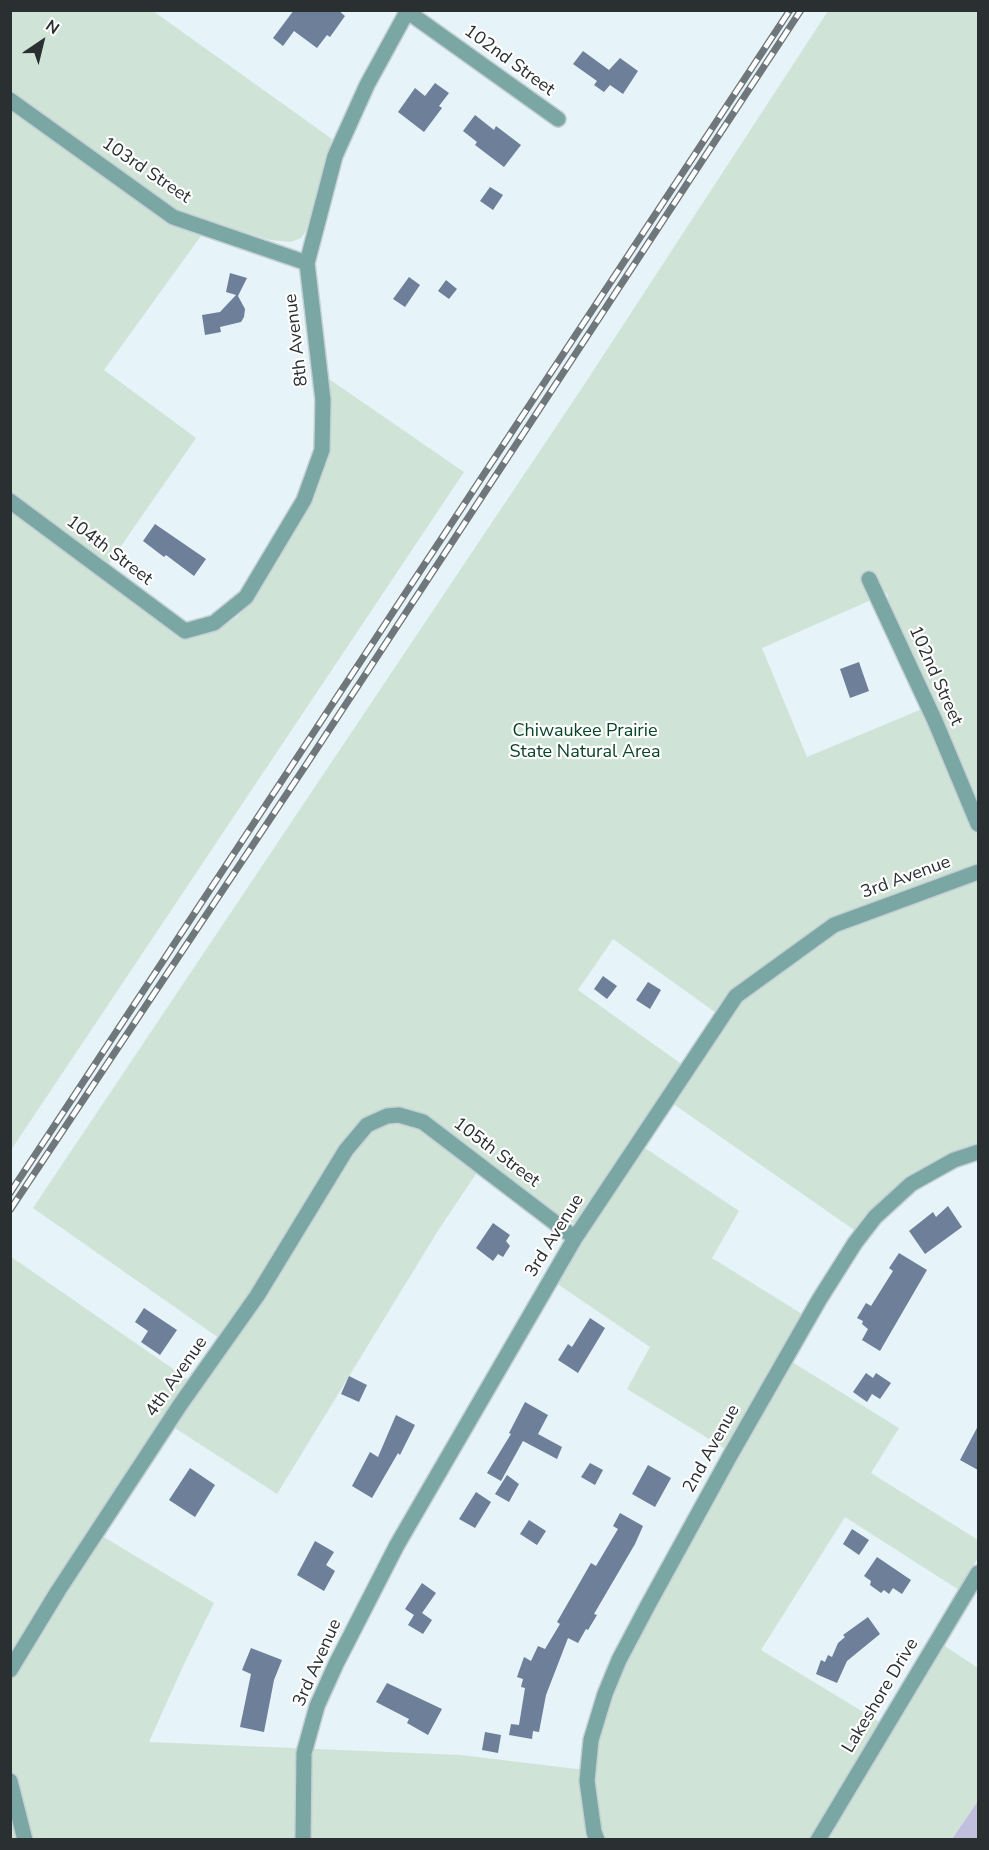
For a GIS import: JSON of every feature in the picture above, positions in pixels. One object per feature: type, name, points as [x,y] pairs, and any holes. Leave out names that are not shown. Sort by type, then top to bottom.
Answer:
[{"type":"street","name":"102nd Street","points":[[408,11],[558,119]]},
{"type":"street","name":"8th Avenue","points":[[185,631],[214,623],[246,597],[304,500],[322,450],[323,400],[307,262],[335,156],[367,85],[408,11]]},
{"type":"street","name":"103rd Street","points":[[10,100],[173,217],[307,262]]},
{"type":"street","name":"104th Street","points":[[10,501],[185,631]]},
{"type":"street","name":"102nd Street","points":[[869,579],[935,721],[978,824]]},
{"type":"street","name":"3rd Avenue","points":[[303,1839],[304,1753],[317,1706],[397,1545],[575,1238],[736,996],[834,925],[978,872]]},
{"type":"street","name":"105th Street","points":[[387,1116],[399,1115],[423,1122],[575,1238]]},
{"type":"street","name":"4th Avenue","points":[[10,1670],[58,1591],[180,1405],[257,1296],[346,1150],[367,1125],[387,1116]]},
{"type":"street","name":"2nd Avenue","points":[[595,1836],[587,1781],[588,1760],[604,1694],[647,1607],[731,1454],[819,1300],[855,1243],[875,1217],[911,1184],[954,1160],[978,1152]]},
{"type":"street","name":"Lakeshore Drive","points":[[818,1839],[978,1573]]},
{"type":"street","points":[[10,1781],[25,1839]]},
{"type":"green space","points":[[11,11],[153,11],[332,139],[306,231],[301,238],[291,242],[270,240],[211,222],[104,370],[196,438],[101,575],[188,633],[203,634],[220,628],[237,617],[248,604],[312,494],[326,377],[464,472],[11,1150]]},
{"type":"green space","name":"Chiwaukee Prairie State Natural Area","points":[[828,11],[978,11],[978,1147],[968,1149],[857,1232],[662,1096],[633,1140],[739,1211],[712,1258],[802,1314],[779,1354],[899,1428],[871,1473],[978,1540],[978,1558],[959,1590],[845,1517],[761,1650],[893,1730],[943,1645],[978,1668],[978,1801],[952,1839],[11,1839],[10,1256],[199,1387],[229,1345],[33,1208],[582,388]],"holes":[[[887,593],[894,621],[934,704],[807,757],[762,648]],[[613,939],[726,1020],[691,1071],[578,990]],[[484,1162],[561,1217],[587,1231],[556,1283],[650,1347],[627,1389],[737,1456],[619,1672],[595,1749],[593,1771],[461,1755],[149,1742],[214,1603],[92,1530],[164,1421],[277,1494],[439,1229]]]},
{"type":"shaded area","points":[[978,1801],[978,1839],[952,1839]]},
{"type":"building","points":[[294,10],[338,10],[345,16],[330,37],[327,35],[317,48],[294,31],[283,46],[273,38]]},
{"type":"building","points":[[583,51],[609,70],[620,58],[638,71],[623,94],[610,85],[604,92],[594,85],[597,81],[573,64]]},
{"type":"building","points":[[435,83],[449,93],[439,106],[442,108],[424,132],[398,112],[415,88],[425,96]]},
{"type":"building","points":[[475,115],[494,130],[496,126],[521,145],[504,167],[475,145],[477,142],[463,131]]},
{"type":"building","points":[[490,187],[503,195],[493,210],[480,201]]},
{"type":"building","points":[[230,273],[247,278],[238,296],[245,309],[244,317],[241,322],[220,327],[221,332],[205,335],[202,315],[220,312],[236,295],[226,292]]},
{"type":"building","points":[[409,277],[420,285],[405,307],[393,299]]},
{"type":"building","points":[[446,280],[457,289],[449,299],[438,291]]},
{"type":"building","points":[[155,524],[206,559],[194,576],[143,541]]},
{"type":"building","points":[[859,662],[869,691],[850,698],[840,669]]},
{"type":"building","points":[[603,976],[617,986],[607,999],[594,989]]},
{"type":"building","points":[[648,982],[661,990],[650,1009],[636,1000]]},
{"type":"building","points":[[948,1206],[962,1227],[925,1254],[909,1231],[933,1212],[936,1217]]},
{"type":"building","points":[[493,1223],[510,1235],[506,1241],[510,1246],[503,1257],[498,1254],[493,1261],[476,1248]]},
{"type":"building","points":[[899,1253],[927,1270],[880,1351],[862,1340],[868,1329],[862,1324],[863,1321],[857,1318],[866,1303],[871,1306],[893,1271],[889,1268]]},
{"type":"building","points":[[144,1308],[177,1330],[160,1355],[141,1342],[148,1331],[135,1322]]},
{"type":"building","points":[[590,1318],[605,1328],[578,1373],[558,1360],[568,1344],[572,1347]]},
{"type":"building","points":[[866,1373],[873,1378],[876,1373],[891,1383],[880,1399],[872,1394],[867,1402],[853,1392]]},
{"type":"building","points":[[349,1376],[367,1385],[359,1402],[341,1394]]},
{"type":"building","points":[[525,1402],[548,1415],[538,1434],[562,1447],[557,1459],[523,1441],[501,1481],[487,1473],[511,1434],[509,1433]]},
{"type":"building","points":[[396,1415],[415,1425],[400,1455],[398,1453],[372,1498],[352,1486],[370,1452],[378,1457]]},
{"type":"building","points":[[978,1426],[978,1470],[960,1460]]},
{"type":"building","points":[[590,1463],[603,1470],[595,1485],[581,1477]]},
{"type":"building","points":[[648,1465],[671,1478],[655,1507],[632,1494]]},
{"type":"building","points":[[190,1468],[215,1485],[195,1517],[169,1500]]},
{"type":"building","points":[[507,1475],[519,1484],[509,1502],[495,1494]]},
{"type":"building","points":[[476,1492],[491,1502],[475,1528],[459,1519]]},
{"type":"building","points":[[620,1513],[643,1526],[635,1544],[594,1614],[597,1615],[588,1630],[586,1629],[578,1643],[568,1638],[546,1695],[539,1732],[533,1731],[532,1739],[509,1735],[511,1724],[519,1725],[525,1688],[521,1687],[523,1679],[517,1677],[524,1657],[531,1661],[538,1646],[545,1649],[560,1624],[557,1622],[591,1563],[596,1566],[618,1529],[613,1526]]},
{"type":"building","points":[[529,1520],[546,1531],[537,1545],[520,1534]]},
{"type":"building","points":[[852,1529],[869,1540],[859,1555],[843,1544]]},
{"type":"building","points":[[315,1541],[334,1552],[326,1565],[335,1571],[324,1591],[297,1575]]},
{"type":"building","points":[[877,1557],[911,1580],[902,1594],[893,1588],[889,1594],[884,1590],[881,1593],[870,1585],[871,1581],[864,1576]]},
{"type":"building","points":[[422,1583],[436,1593],[422,1613],[432,1620],[423,1634],[408,1625],[414,1615],[405,1609]]},
{"type":"building","points":[[868,1617],[880,1634],[847,1661],[837,1683],[816,1674],[821,1660],[825,1662],[828,1655],[832,1657],[838,1643],[845,1637],[843,1635]]},
{"type":"building","points":[[251,1648],[282,1660],[274,1680],[264,1732],[240,1727],[251,1674],[242,1670]]},
{"type":"building","points":[[387,1683],[442,1709],[428,1735],[407,1723],[409,1719],[376,1702]]},
{"type":"building","points":[[485,1732],[501,1735],[498,1753],[482,1750]]},
{"type":"railway","points":[[10,1193],[790,10]]},
{"type":"railway","points":[[10,1210],[308,762],[801,10]]}]
